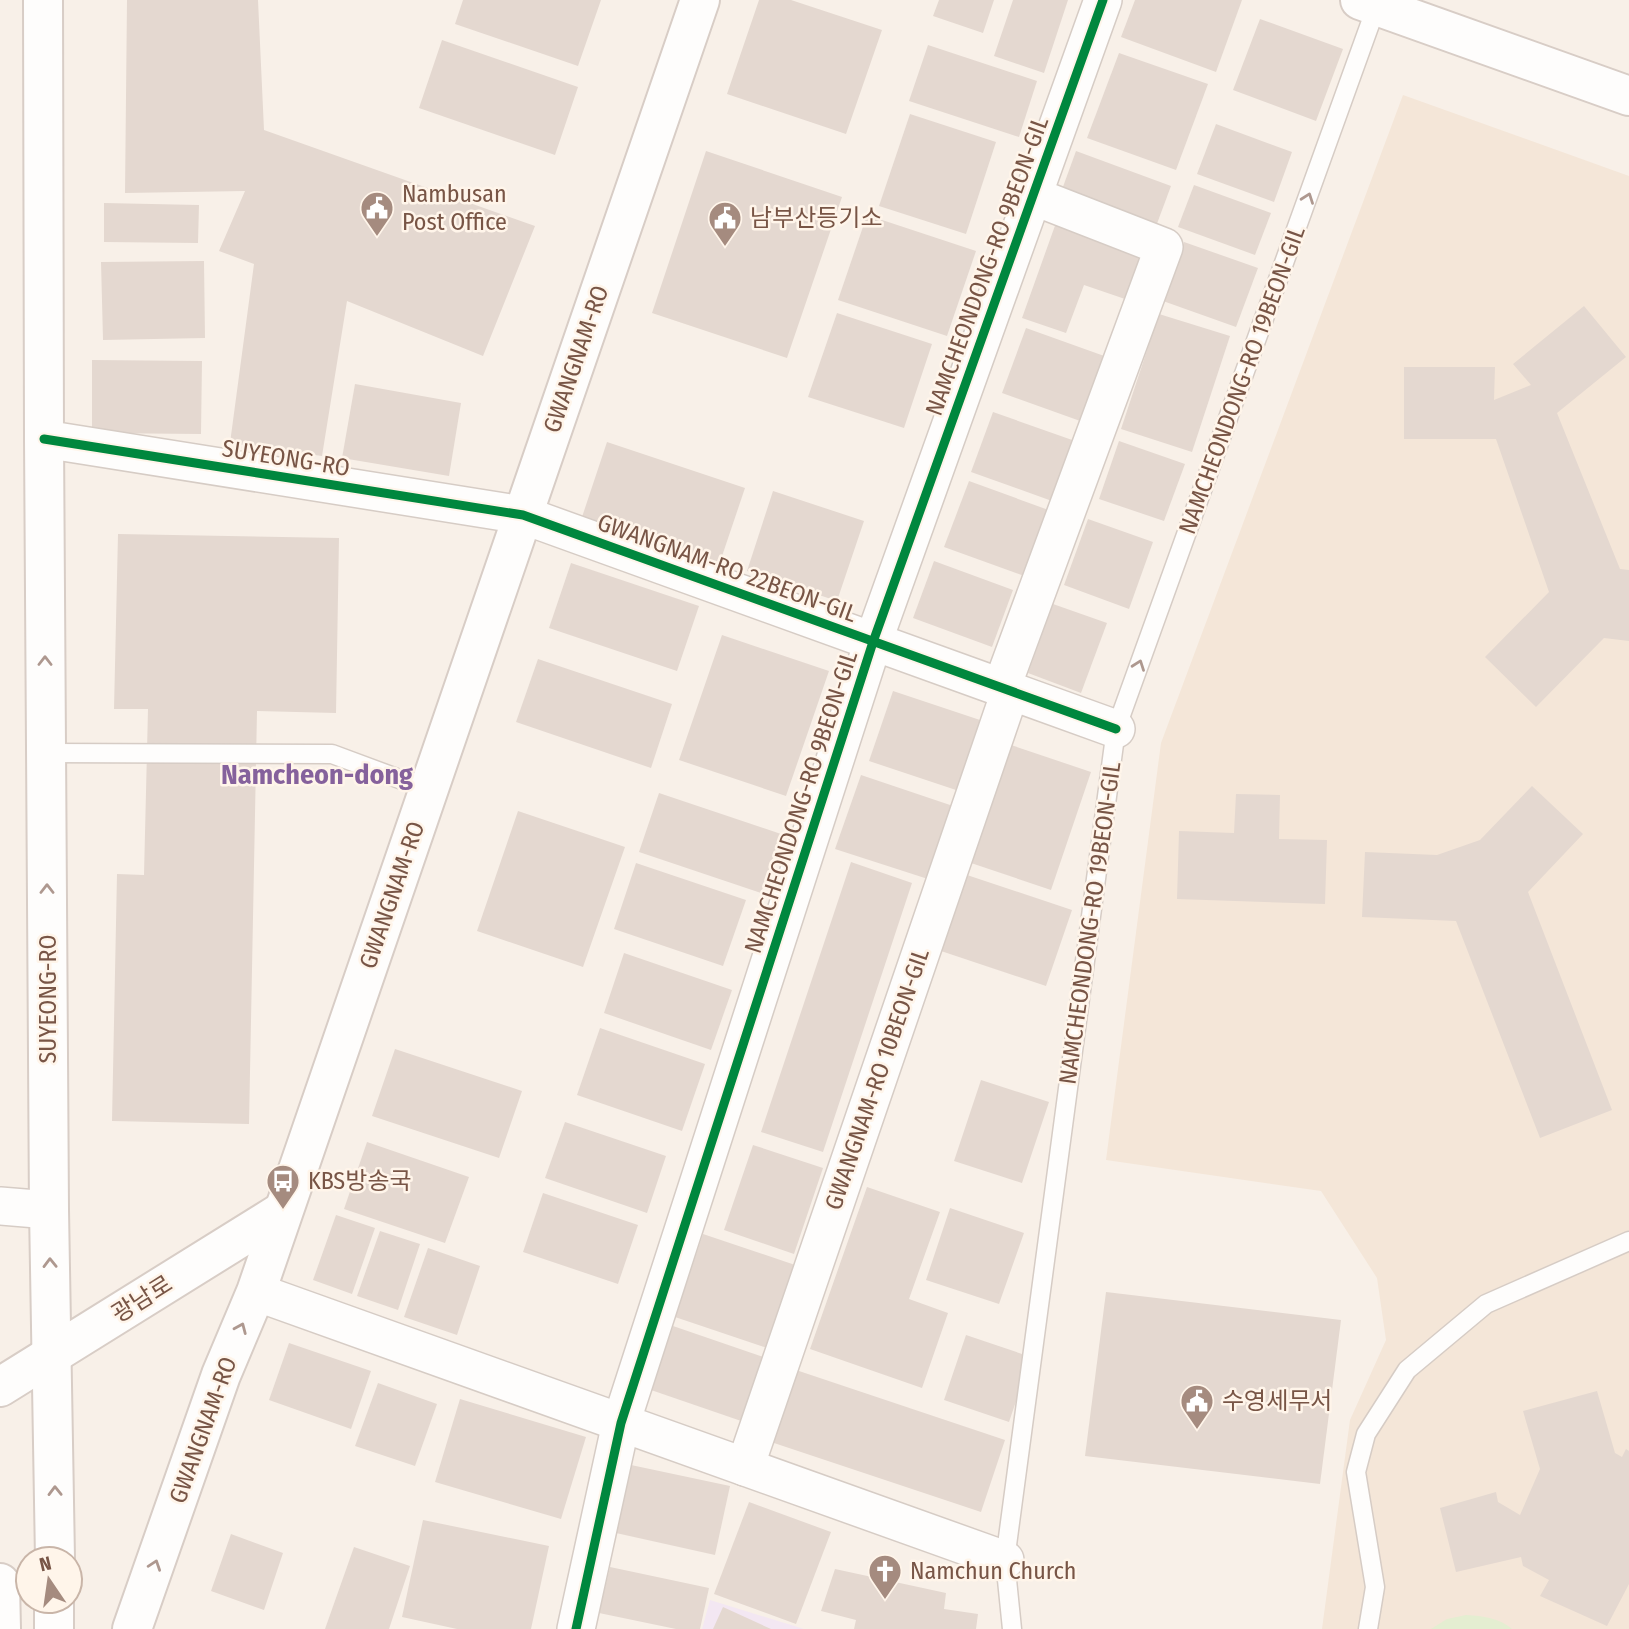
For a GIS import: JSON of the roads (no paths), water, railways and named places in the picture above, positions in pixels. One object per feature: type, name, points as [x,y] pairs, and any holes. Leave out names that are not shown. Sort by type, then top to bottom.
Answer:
[{"type":"main road","name":"SUYEONG-RO","points":[[43,0],[49,1210],[55,1545]]},
{"type":"main road","name":"GWANGNAM-RO","points":[[132,1629],[221,1375],[256,1292],[699,0]]},
{"type":"main road","points":[[1372,2],[1629,96]]},
{"type":"main road","name":"광남로","points":[[0,1387],[284,1211]]},
{"type":"main road","points":[[0,1583],[1,1629]]},
{"type":"street","name":"NAMCHEONDONG-RO 9BEON-GIL","points":[[576,1629],[621,1423],[873,642],[1103,0]]},
{"type":"street","points":[[1005,690],[1164,247],[1033,196]]},
{"type":"street","name":"SUYEONG-RO","points":[[44,439],[523,515]]},
{"type":"street","name":"GWANGNAM-RO 22BEON-GIL","points":[[523,515],[1116,729]]},
{"type":"street","name":"GWANGNAM-RO 10BEON-GIL","points":[[745,1467],[1005,690]]},
{"type":"street","points":[[0,1206],[49,1210]]},
{"type":"street","points":[[256,1292],[1005,1560]]},
{"type":"lane","name":"NAMCHEONDONG-RO 19BEON-GIL","points":[[1012,1629],[1005,1560],[1116,729],[1372,2]]},
{"type":"lane","points":[[46,753],[332,754],[429,790]]},
{"type":"lane","points":[[1368,1629],[1375,1587],[1356,1472],[1366,1434],[1407,1370],[1486,1304],[1629,1241]]},
{"type":"place","name":"Nambusan Post Office","points":[[377,238]]},
{"type":"place","name":"남부산등기소","points":[[725,248]]},
{"type":"place","name":"KBS방송국","points":[[283,1211]]},
{"type":"place","name":"수영세무서","points":[[1197,1431]]},
{"type":"place","name":"Namchun Church","points":[[885,1601]]},
{"type":"district","name":"Namcheon-dong","points":[[317,774]]}]
